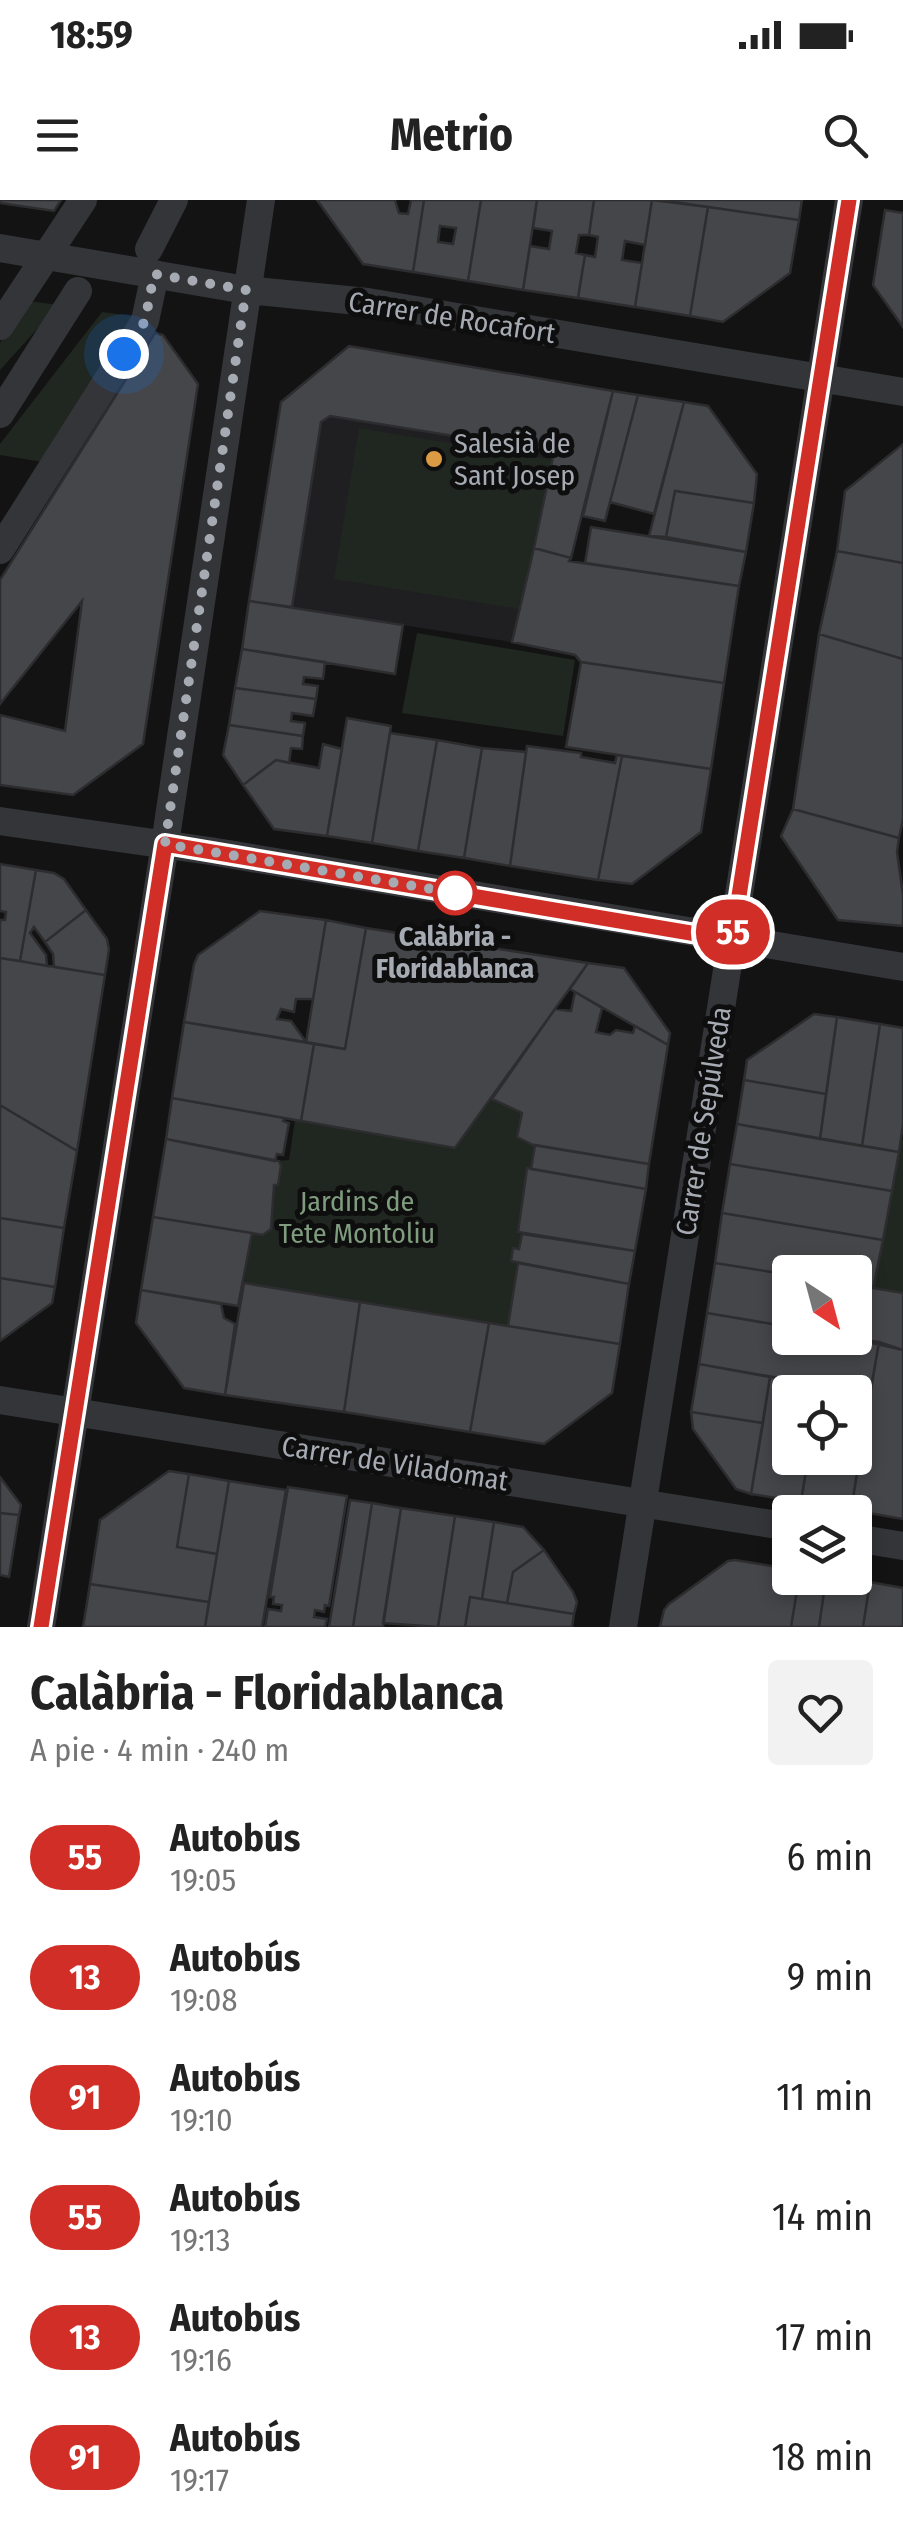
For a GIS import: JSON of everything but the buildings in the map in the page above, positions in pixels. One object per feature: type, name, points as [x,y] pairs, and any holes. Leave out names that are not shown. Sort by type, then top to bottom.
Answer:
[{"type":"street","points":[[0,326],[83,200]]},
{"type":"street","points":[[0,550],[145,321],[152,262],[174,200]]},
{"type":"street","points":[[40,1627],[165,844],[261,200]]},
{"type":"street","name":"Carrer de Sepúlveda","points":[[623,1627],[849,200]]},
{"type":"street","name":"Carrer de Rocafort","points":[[0,248],[46,256],[152,262],[246,290],[368,302],[903,392]]},
{"type":"street","points":[[0,414],[78,291]]},
{"type":"street","points":[[0,821],[165,844],[903,968]]},
{"type":"street","name":"Carrer de Viladomat","points":[[0,1400],[772,1525]]},
{"type":"street","points":[[872,1541],[903,1546]]},
{"type":"shaded area","name":"Salesià de Sant Josep","points":[[349,346],[613,391],[571,558],[534,549],[512,642],[249,601],[281,402]]},
{"type":"green space","points":[[28,301],[59,305],[0,370],[0,343]]},
{"type":"green space","points":[[102,312],[140,317],[49,463],[0,455],[0,444]]},
{"type":"green space","points":[[359,428],[552,460],[520,609],[334,579]]},
{"type":"green space","points":[[417,633],[575,660],[563,736],[402,713]]},
{"type":"green space","name":"Jardins de Tete Montoliu","points":[[492,1099],[522,1113],[518,1137],[535,1145],[531,1169],[527,1169],[519,1249],[513,1249],[511,1261],[518,1263],[508,1326],[244,1283],[252,1233],[262,1234],[271,1229],[274,1185],[278,1184],[281,1166],[275,1161],[289,1160],[295,1120],[455,1148]]},
{"type":"green space","points":[[903,1140],[903,1293],[873,1288]]},
{"type":"bus line","name":"55","points":[[41,1627],[165,844],[732,940],[849,200]]},
{"type":"place","name":"Salesià de Sant Josep","points":[[434,459]]},
{"type":"place","name":"Calàbria - Floridablanca","points":[[455,893]]},
{"type":"route","points":[[124,354],[145,321],[154,274],[246,290],[165,844],[455,893]]}]
